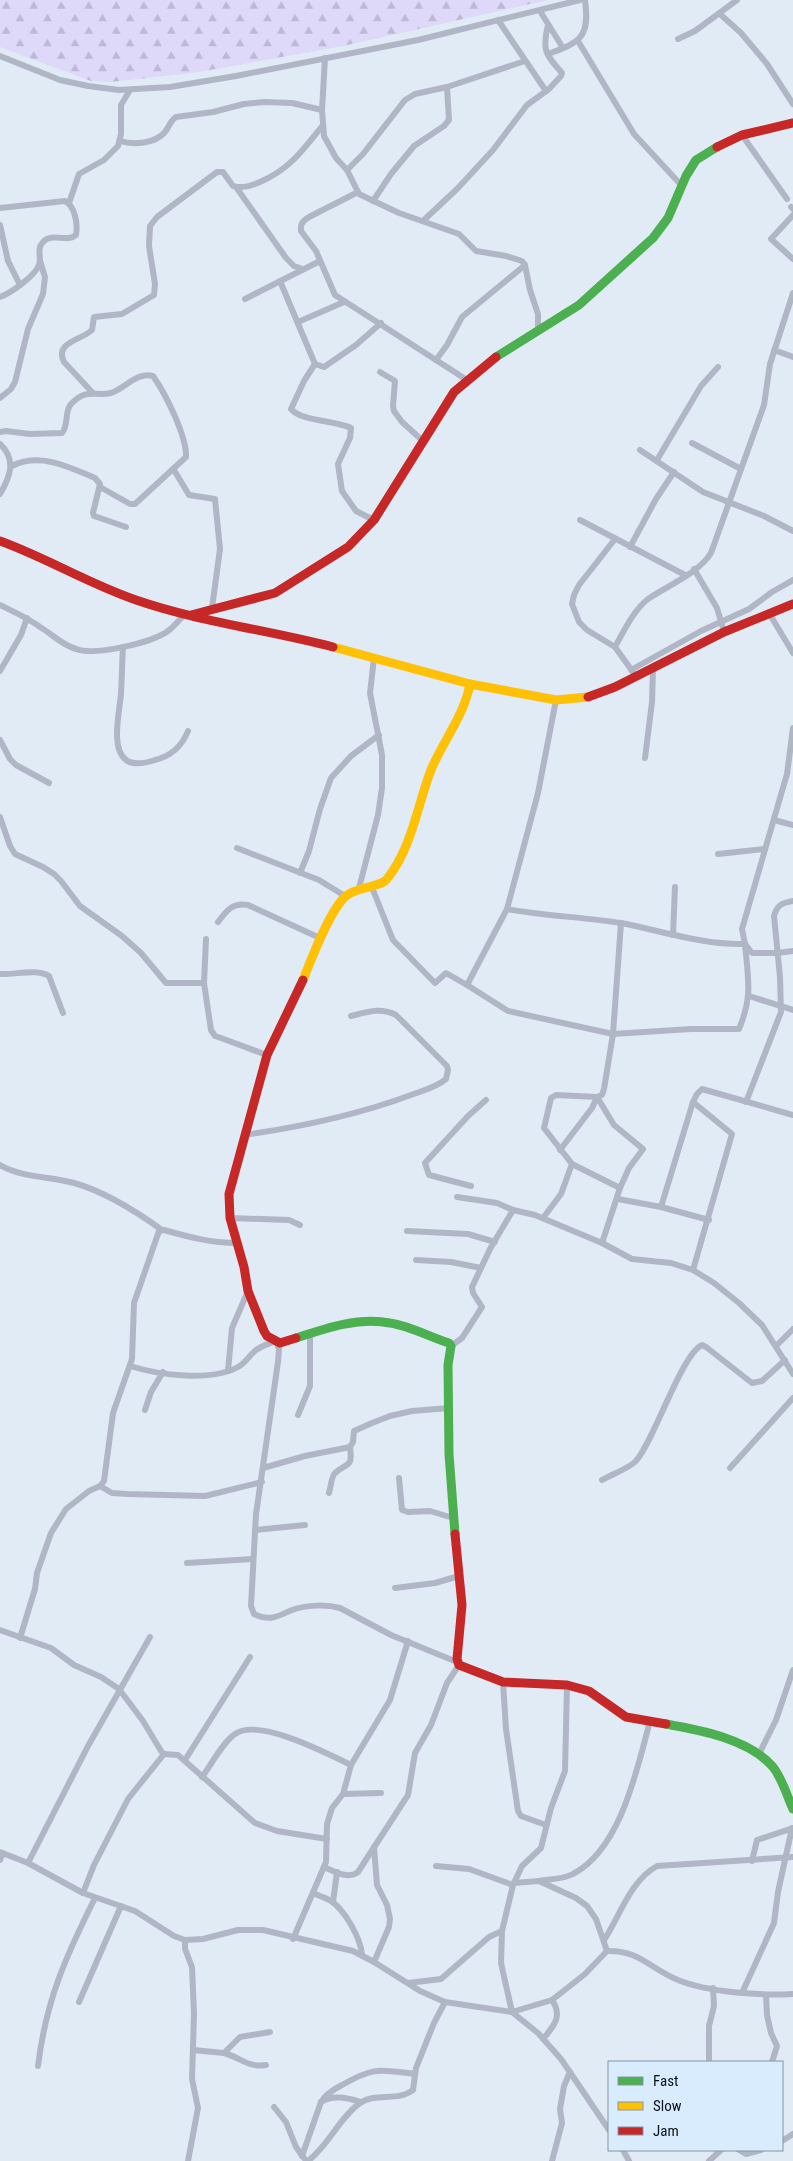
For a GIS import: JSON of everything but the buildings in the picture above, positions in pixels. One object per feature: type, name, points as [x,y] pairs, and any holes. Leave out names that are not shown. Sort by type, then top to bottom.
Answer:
[{"type":"street","points":[[0,56],[75,84],[130,90],[209,81],[418,40],[580,0]]},
{"type":"street","points":[[548,54],[578,41],[586,26],[585,0]]},
{"type":"street","points":[[678,39],[720,14],[737,0]]},
{"type":"street","points":[[540,10],[563,48]]},
{"type":"street","points":[[720,14],[740,33],[767,64],[793,104]]},
{"type":"street","points":[[498,20],[546,91]]},
{"type":"street","points":[[424,220],[458,188],[493,150],[527,105],[546,91],[562,74],[548,54],[544,43],[548,25]]},
{"type":"street","points":[[578,41],[634,134],[682,186]]},
{"type":"street","points":[[326,58],[322,110],[327,144],[347,170],[358,192],[399,213],[424,220],[459,234],[476,251],[520,260],[525,265],[530,290],[538,314],[538,330]]},
{"type":"street","points":[[347,170],[363,154],[407,98],[415,94],[447,87],[524,61]]},
{"type":"street","points":[[373,201],[391,174],[414,146],[444,126],[449,120],[447,87]]},
{"type":"street","points":[[69,203],[79,174],[114,152],[120,141],[120,105],[130,90]]},
{"type":"street","points":[[120,141],[130,144],[142,143],[161,136],[171,120],[176,117],[213,112],[244,104],[276,102],[322,110]]},
{"type":"street","points":[[0,605],[27,618],[75,649],[94,651],[123,647],[166,633],[187,615],[276,593],[286,588],[348,547],[374,520],[454,392],[495,358],[579,305],[653,238],[668,218],[682,186],[698,157],[742,135],[793,122]]},
{"type":"street","points":[[236,187],[254,185],[281,172],[298,156],[323,125]]},
{"type":"street","points":[[742,135],[787,199]]},
{"type":"street","points":[[92,392],[64,362],[62,357],[66,346],[92,330],[94,317],[122,314],[154,295],[149,232],[157,217],[217,172],[226,174],[231,184],[236,187],[286,258],[294,266],[303,270]]},
{"type":"street","points":[[358,192],[303,222],[302,231],[320,261],[332,291],[344,302],[381,323],[467,380]]},
{"type":"street","points":[[0,208],[60,200],[69,203],[72,207],[77,227],[76,235],[71,238],[52,237],[44,240],[39,248],[40,261],[45,277],[43,294],[28,329],[15,382],[11,389],[0,398]]},
{"type":"street","points":[[793,215],[771,239],[793,259]]},
{"type":"street","points":[[0,225],[8,261],[20,285]]},
{"type":"street","points":[[0,297],[20,285],[34,273],[40,261]]},
{"type":"street","points":[[245,299],[320,261]]},
{"type":"street","points":[[436,360],[447,345],[462,317],[525,265]]},
{"type":"street","points":[[280,281],[315,364],[324,367],[356,345],[381,323]]},
{"type":"street","points":[[615,647],[636,612],[647,600],[703,563],[711,553],[764,405],[770,364],[793,293]]},
{"type":"street","points":[[298,322],[344,302]]},
{"type":"street","points":[[774,350],[793,357]]},
{"type":"street","points":[[315,364],[304,381],[291,409],[301,415],[351,428],[350,438],[338,464],[342,491],[356,510],[374,520]]},
{"type":"street","points":[[656,460],[701,386],[718,368]]},
{"type":"street","points":[[380,372],[395,381],[393,406],[397,416],[423,441]]},
{"type":"street","points":[[0,432],[38,435],[62,433],[65,429],[69,407],[75,401],[92,392],[111,393],[145,375],[153,376],[171,406],[187,454],[174,470],[135,504],[131,504],[100,488]]},
{"type":"street","points":[[692,443],[741,469]]},
{"type":"street","points":[[0,444],[7,453],[12,466],[10,475],[0,494]]},
{"type":"street","points":[[640,450],[703,492],[764,516],[793,531]]},
{"type":"street","points":[[12,466],[29,460],[52,462],[95,478],[99,481],[100,488],[93,513],[94,516],[126,527]]},
{"type":"street","points":[[174,470],[189,495],[215,499],[220,549],[212,608]]},
{"type":"street","points":[[630,547],[656,499],[674,472]]},
{"type":"street","points":[[580,520],[685,575]]},
{"type":"street","points":[[615,539],[580,585],[574,595],[572,604],[579,622],[587,630],[615,647],[634,674]]},
{"type":"street","points":[[0,540],[33,553],[69,572],[135,600],[187,615],[374,658],[470,684],[556,700],[584,699],[634,674],[693,635],[756,605],[772,592],[793,580]]},
{"type":"street","points":[[694,569],[717,608],[724,632]]},
{"type":"street","points":[[634,674],[653,669],[724,632],[793,604]]},
{"type":"street","points":[[769,613],[793,653]]},
{"type":"street","points":[[0,671],[21,635],[27,618]]},
{"type":"street","points":[[123,647],[117,728],[119,751],[126,760],[132,763],[143,763],[166,758],[184,741],[188,731]]},
{"type":"street","points":[[359,888],[378,815],[382,788],[382,755],[370,693],[374,658]]},
{"type":"street","points":[[645,758],[652,702],[653,669]]},
{"type":"street","points":[[451,1346],[448,1343],[391,1323],[340,1324],[310,1332],[286,1342],[276,1341],[267,1336],[248,1291],[244,1267],[230,1218],[230,1194],[244,1134],[267,1055],[294,1001],[320,938],[346,896],[359,888],[385,882],[394,870],[432,768],[466,704],[470,684]]},
{"type":"street","points":[[467,985],[507,909],[538,793],[556,700]]},
{"type":"street","points":[[111,723],[117,728]]},
{"type":"street","points":[[371,885],[393,940],[435,983],[446,973],[508,1011],[612,1034],[692,1029],[739,1029],[746,1014],[749,996],[742,929],[787,774],[793,728]]},
{"type":"street","points":[[300,873],[309,851],[323,797],[331,778],[351,756],[379,735]]},
{"type":"street","points":[[0,740],[10,759],[16,765],[49,784]]},
{"type":"street","points":[[0,816],[7,838],[15,854],[54,874],[80,906],[122,936],[141,953],[166,982],[204,983]]},
{"type":"street","points":[[774,820],[793,825]]},
{"type":"street","points":[[236,848],[319,880],[346,896]]},
{"type":"street","points":[[718,854],[765,849]]},
{"type":"street","points":[[673,935],[675,887]]},
{"type":"street","points":[[746,1102],[780,1020],[780,977],[774,916],[776,909],[783,903],[793,901]]},
{"type":"street","points":[[218,922],[230,907],[240,903],[320,938]]},
{"type":"street","points":[[507,909],[621,923],[724,945],[745,944]]},
{"type":"street","points":[[620,1188],[572,1164],[544,1128],[553,1096],[597,1097],[602,1095],[612,1034],[621,923]]},
{"type":"street","points":[[206,939],[204,983],[211,1030],[215,1036],[267,1055]]},
{"type":"street","points":[[745,944],[749,951],[754,954],[793,951]]},
{"type":"street","points":[[0,974],[19,974],[34,971],[46,974],[49,976],[63,1013]]},
{"type":"street","points":[[749,996],[793,1010]]},
{"type":"street","points":[[244,1134],[293,1128],[348,1115],[387,1104],[432,1087],[446,1079],[447,1066],[396,1015],[387,1010],[378,1010],[351,1016]]},
{"type":"street","points":[[661,1208],[693,1102],[702,1089],[793,1115]]},
{"type":"street","points":[[560,1150],[592,1108],[597,1097]]},
{"type":"street","points":[[597,1097],[614,1124],[643,1148],[629,1168],[620,1188],[618,1199],[602,1243]]},
{"type":"street","points":[[471,1186],[429,1175],[425,1163],[468,1116],[486,1100]]},
{"type":"street","points":[[693,1102],[732,1134],[693,1270]]},
{"type":"street","points":[[0,1164],[18,1172],[81,1186],[105,1196],[162,1230],[197,1240],[220,1243],[237,1242]]},
{"type":"street","points":[[543,1218],[562,1194],[572,1164]]},
{"type":"street","points":[[456,1197],[497,1203],[513,1210],[543,1218],[602,1243],[632,1259],[671,1263],[693,1270],[714,1283],[762,1325],[793,1374]]},
{"type":"street","points":[[618,1199],[708,1220]]},
{"type":"street","points":[[324,1867],[354,1875],[374,1847],[408,1795],[415,1753],[431,1725],[447,1683],[458,1664],[462,1605],[453,1518],[448,1365],[451,1346],[462,1338],[482,1308],[472,1288],[513,1210]]},
{"type":"street","points":[[230,1218],[289,1220],[300,1225]]},
{"type":"street","points":[[20,1638],[35,1589],[37,1573],[51,1533],[66,1509],[89,1491],[100,1486],[104,1481],[113,1413],[130,1366],[134,1303],[137,1291],[151,1259],[158,1234],[162,1230]]},
{"type":"street","points":[[407,1231],[468,1234],[495,1242]]},
{"type":"street","points":[[416,1260],[451,1262],[481,1268]]},
{"type":"street","points":[[228,1372],[232,1328],[248,1291]]},
{"type":"street","points":[[776,1346],[793,1329]]},
{"type":"street","points":[[298,1415],[310,1386],[310,1332]]},
{"type":"street","points":[[130,1366],[150,1372],[190,1376],[228,1372],[239,1367],[261,1347],[276,1341]]},
{"type":"street","points":[[276,1341],[279,1350],[278,1362],[255,1530],[251,1606],[254,1614],[271,1619],[292,1610],[332,1605],[391,1635],[503,1682],[567,1685],[589,1691],[626,1717],[709,1732],[759,1754],[774,1768],[793,1809]]},
{"type":"street","points":[[602,1480],[636,1461],[666,1408],[686,1364],[697,1348],[702,1345],[706,1347],[752,1383],[762,1381],[785,1360]]},
{"type":"street","points":[[145,1410],[151,1392],[163,1372]]},
{"type":"street","points":[[730,1468],[793,1398]]},
{"type":"street","points":[[330,1493],[333,1476],[350,1462],[352,1436],[357,1428],[390,1416],[449,1408]]},
{"type":"street","points":[[263,1468],[305,1456],[350,1447]]},
{"type":"street","points":[[399,1478],[402,1510],[408,1512],[430,1511],[453,1518]]},
{"type":"street","points":[[100,1486],[112,1493],[205,1496],[262,1482]]},
{"type":"street","points":[[255,1530],[305,1525]]},
{"type":"street","points":[[187,1563],[253,1559]]},
{"type":"street","points":[[395,1588],[435,1583],[459,1576]]},
{"type":"street","points":[[0,1630],[51,1648],[74,1665],[101,1677],[119,1689],[143,1721],[164,1754],[178,1755],[185,1760],[256,1823],[276,1831],[327,1839]]},
{"type":"street","points":[[28,1864],[84,1752],[150,1637]]},
{"type":"street","points":[[293,1939],[328,1855],[327,1824],[332,1808],[343,1794],[351,1765],[390,1700],[408,1641]]},
{"type":"street","points":[[185,1760],[250,1657]]},
{"type":"street","points":[[759,1754],[776,1720],[793,1670]]},
{"type":"street","points":[[503,1682],[510,1759],[518,1811],[521,1816],[546,1825]]},
{"type":"street","points":[[567,1685],[565,1771],[546,1825],[541,1848],[522,1866],[514,1884],[502,1931],[500,1963],[512,2012],[543,2040],[570,2072],[608,2129]]},
{"type":"street","points":[[436,1866],[468,1870],[514,1884],[572,1874],[587,1864],[599,1852],[610,1834],[630,1790],[650,1721]]},
{"type":"street","points":[[202,1777],[232,1736],[240,1730],[253,1728],[297,1741],[351,1765]]},
{"type":"street","points":[[83,1893],[94,1865],[128,1799],[164,1754]]},
{"type":"street","points":[[343,1794],[380,1793]]},
{"type":"street","points":[[742,1993],[774,1923],[792,1828]]},
{"type":"street","points":[[752,1861],[757,1840],[792,1828]]},
{"type":"street","points":[[374,1847],[377,1885],[387,1905],[390,1918],[389,1927],[374,1962]]},
{"type":"street","points":[[0,1860],[2,1852],[83,1893],[143,1915],[165,1931],[185,1940],[202,1939],[238,1930],[263,1930],[293,1939],[342,1948],[362,1955],[406,1983],[445,2002],[512,2012],[552,2000],[585,1974],[607,1951],[628,1952],[680,1980],[713,1988],[766,1995],[793,1994]]},
{"type":"street","points":[[604,1940],[634,1887],[649,1871],[658,1866],[793,1857]]},
{"type":"street","points":[[333,1902],[337,1872]]},
{"type":"street","points":[[539,1881],[562,1890],[587,1906],[596,1919],[607,1951]]},
{"type":"street","points":[[313,1893],[333,1902],[359,1938],[362,1955]]},
{"type":"street","points":[[38,2066],[42,2034],[49,2004],[70,1950],[95,1898]]},
{"type":"street","points":[[79,2002],[121,1906]]},
{"type":"street","points":[[406,1983],[441,1979],[490,1937],[502,1931]]},
{"type":"street","points":[[185,1940],[185,1949],[192,1967],[194,2014],[192,2085],[198,2108],[188,2161]]},
{"type":"street","points":[[709,2061],[709,2026],[714,2006],[713,1988]]},
{"type":"street","points":[[766,1995],[767,2015],[771,2033],[777,2046],[772,2061]]},
{"type":"street","points":[[543,2040],[557,2017],[558,2010],[552,2000]]},
{"type":"street","points":[[306,2159],[322,2148],[342,2121],[361,2102],[373,2098],[408,2094],[413,2090],[415,2074],[434,2023],[445,2002]]},
{"type":"street","points":[[224,2053],[240,2037],[270,2032]]},
{"type":"street","points":[[193,2050],[224,2053],[253,2066],[266,2065]]},
{"type":"street","points":[[306,2159],[324,2096],[368,2071],[390,2070],[415,2074]]},
{"type":"street","points":[[552,2161],[562,2123],[561,2102],[570,2072]]},
{"type":"street","points":[[321,2102],[327,2098],[337,2097],[361,2102]]},
{"type":"street","points":[[274,2107],[286,2122],[296,2147],[306,2159]]},
{"type":"street","points":[[709,2161],[720,2151]]},
{"type":"street","points":[[741,2151],[746,2154],[757,2151]]},
{"type":"green space","points":[[0,0],[548,0],[343,46],[193,73],[110,82],[91,81],[0,47]]},
{"type":"traffic: fast","points":[[496,357],[579,305],[653,238],[668,218],[686,176],[696,160],[717,147]]},
{"type":"traffic: fast","points":[[296,1338],[342,1324],[366,1321],[390,1323],[449,1343],[451,1346],[448,1365],[449,1454],[455,1534]]},
{"type":"traffic: fast","points":[[666,1724],[723,1737],[751,1749],[763,1757],[776,1771],[793,1809]]},
{"type":"traffic: slow","points":[[333,647],[470,684],[556,700],[588,697]]},
{"type":"traffic: slow","points":[[303,980],[322,935],[340,903],[350,893],[384,882],[395,867],[408,840],[431,770],[463,707],[470,684]]},
{"type":"traffic: jam","points":[[717,147],[742,135],[793,123]]},
{"type":"traffic: jam","points":[[191,615],[275,593],[348,547],[374,520],[454,392],[496,357]]},
{"type":"traffic: jam","points":[[0,541],[119,594],[160,608],[333,647]]},
{"type":"traffic: jam","points":[[588,697],[615,687],[724,632],[793,604]]},
{"type":"traffic: jam","points":[[296,1338],[280,1343],[267,1336],[264,1331],[248,1291],[244,1267],[230,1218],[229,1194],[267,1055],[303,980]]},
{"type":"traffic: jam","points":[[455,1534],[462,1605],[457,1659],[459,1665],[503,1682],[567,1685],[589,1691],[626,1717],[666,1724]]}]
